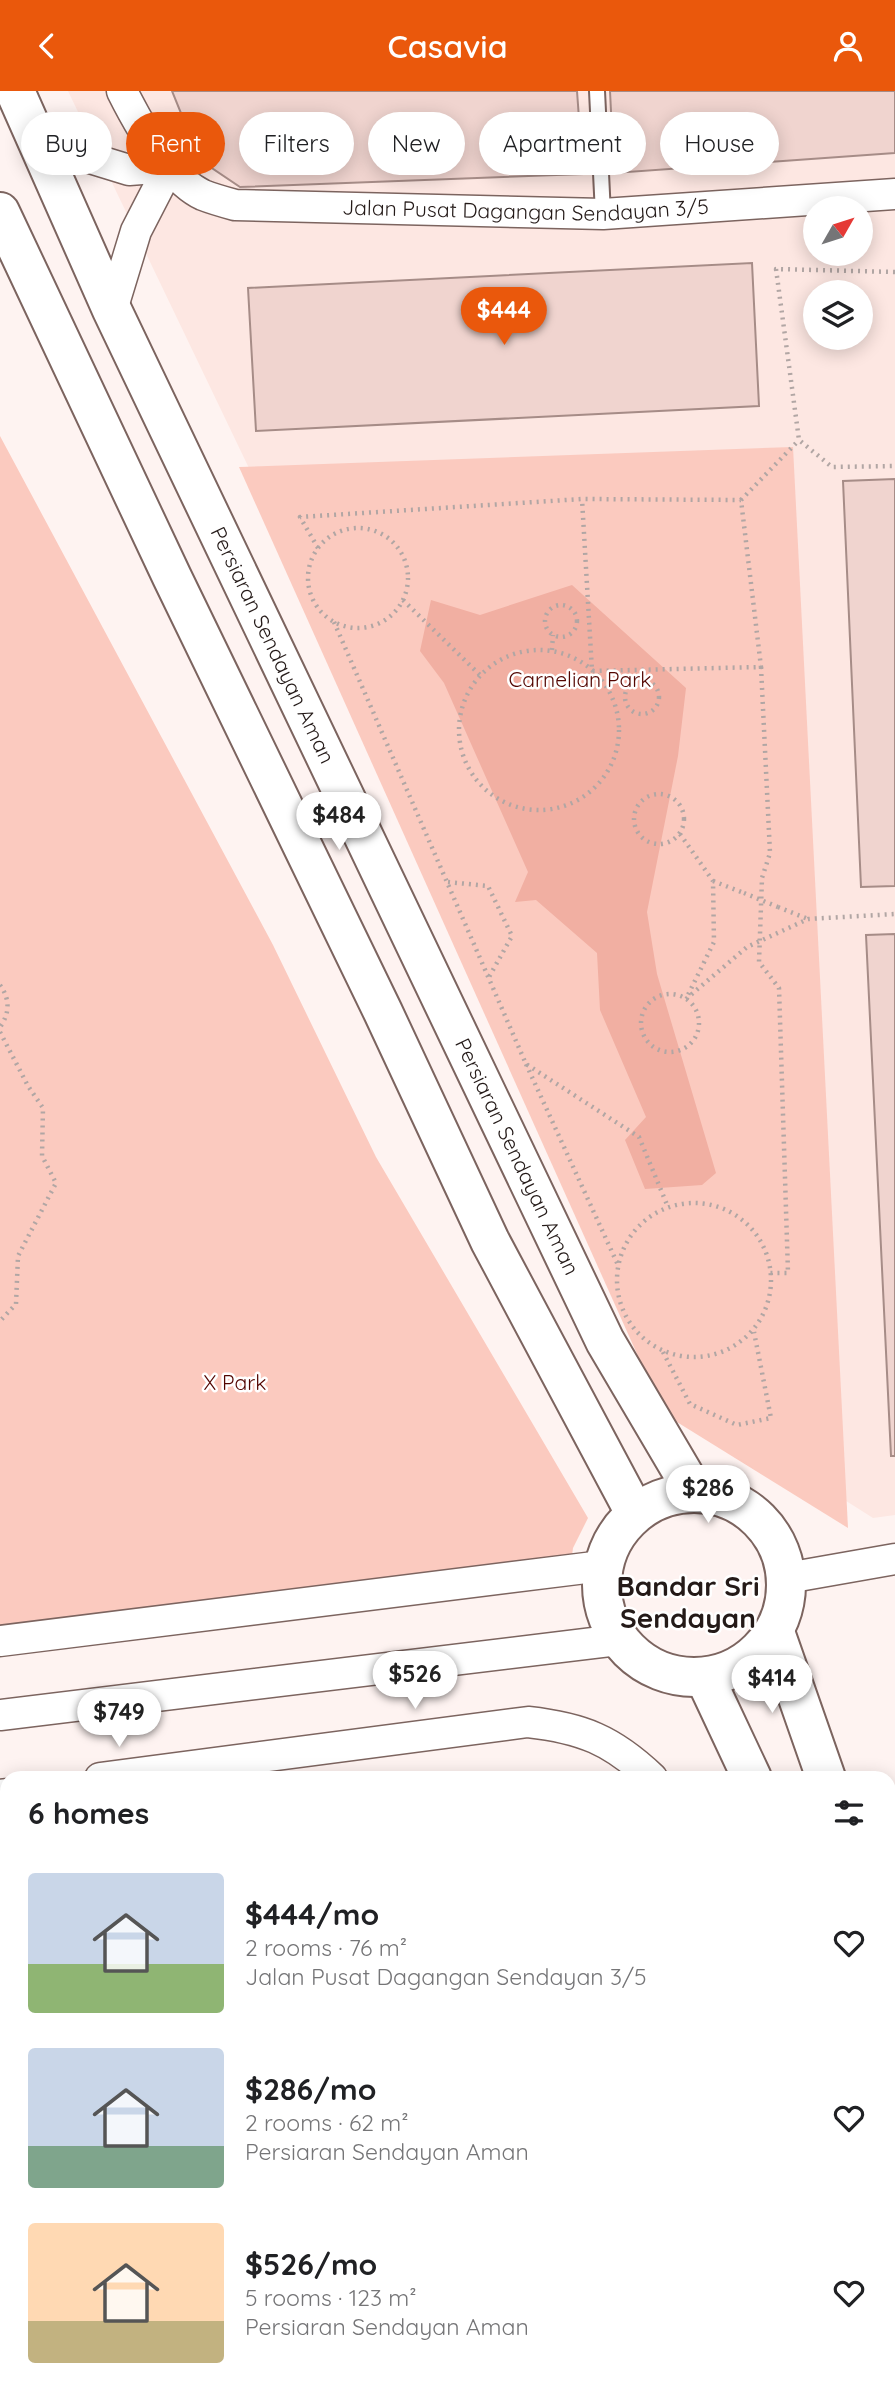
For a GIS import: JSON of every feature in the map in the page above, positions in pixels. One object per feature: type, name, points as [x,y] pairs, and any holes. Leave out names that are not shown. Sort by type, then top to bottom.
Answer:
[{"type":"street","name":"Persiaran Sendayan Aman","points":[[15,91],[24,112]]},
{"type":"street","name":"Jalan Pusat Dagangan Sendayan 3/5","points":[[122,91],[132,112]]},
{"type":"street","name":"Persiaran Sendayan Aman","points":[[51,175],[112,310],[604,1341],[694,1492]]},
{"type":"street","points":[[112,310],[136,231],[165,175]]},
{"type":"street","name":"Jalan Pusat Dagangan Sendayan 3/5","points":[[178,175],[201,194],[235,205],[603,214],[895,194]]},
{"type":"street","points":[[0,212],[172,577],[383,1011],[490,1241],[635,1513]]},
{"type":"street","points":[[694,1492],[722,1497],[746,1509],[766,1528],[780,1552],[786,1578],[785,1606],[775,1632],[757,1654],[733,1670],[705,1678],[672,1676],[642,1663],[618,1640],[606,1617],[601,1592],[602,1566],[609,1546],[620,1528],[635,1513],[663,1497],[694,1492]]},
{"type":"street","points":[[786,1578],[895,1559]]},
{"type":"street","points":[[0,1641],[602,1566]]},
{"type":"street","points":[[775,1632],[823,1771]]},
{"type":"street","points":[[0,1715],[618,1640]]},
{"type":"street","points":[[705,1678],[749,1771]]},
{"type":"street","points":[[170,1771],[528,1722],[563,1726],[594,1736],[629,1756],[645,1771]]},
{"type":"lane","points":[[597,91],[603,214]]},
{"type":"path","points":[[895,272],[776,269],[799,440],[832,467],[895,466]]},
{"type":"path","points":[[318,548],[300,517],[582,499],[741,500],[799,440]]},
{"type":"path","points":[[582,499],[592,671]]},
{"type":"path","points":[[741,500],[761,667],[770,853],[762,878],[759,962],[779,988],[788,1273],[770,1273]]},
{"type":"path","points":[[363,528],[378,532],[392,541],[402,554],[408,585],[394,614],[381,623],[366,628],[350,628],[334,622],[321,611],[312,597],[308,580],[310,563],[318,548],[330,536],[346,529],[363,528]]},
{"type":"path","points":[[403,600],[480,675]]},
{"type":"path","points":[[555,606],[571,608],[577,623],[576,628],[568,636],[553,635],[546,627],[546,617],[555,606]]},
{"type":"path","points":[[334,622],[526,1063],[618,1265]]},
{"type":"path","points":[[577,623],[589,622]]},
{"type":"path","points":[[552,650],[553,635]]},
{"type":"path","points":[[552,650],[577,659],[599,675],[614,698],[620,724],[617,751],[607,776],[588,796],[564,808],[537,811],[511,806],[488,793],[471,773],[461,749],[459,723],[465,698],[480,675],[500,659],[525,651],[552,650]]},
{"type":"path","points":[[592,671],[761,667]]},
{"type":"path","points":[[644,669],[644,680]]},
{"type":"path","points":[[644,680],[658,690],[659,701],[653,711],[643,715],[632,711],[625,702],[629,686],[644,680]]},
{"type":"path","points":[[615,706],[625,702]]},
{"type":"path","points":[[656,793],[671,796],[683,809],[685,818],[680,834],[665,844],[648,842],[637,831],[634,823],[636,807],[648,796],[656,793]]},
{"type":"path","points":[[680,834],[713,881],[808,919]]},
{"type":"path","points":[[686,999],[714,943],[713,881]]},
{"type":"path","points":[[447,882],[488,886],[512,936],[489,977]]},
{"type":"path","points":[[686,999],[747,947],[808,919],[895,914]]},
{"type":"path","points":[[0,985],[7,999],[8,1010],[0,1027]]},
{"type":"path","points":[[668,994],[686,999],[697,1014],[698,1024],[692,1041],[676,1051],[667,1052],[650,1044],[641,1027],[645,1008],[659,996],[668,994]]},
{"type":"path","points":[[0,1032],[28,1086],[43,1108],[42,1156],[56,1184],[18,1256],[16,1304],[0,1321]]},
{"type":"path","points":[[526,1063],[639,1137],[668,1207]]},
{"type":"path","points":[[693,1202],[720,1207],[743,1220],[760,1238],[770,1261],[770,1273],[772,1286],[766,1310],[754,1331],[735,1347],[712,1357],[687,1358],[663,1352],[642,1338],[626,1317],[617,1292],[618,1265],[627,1241],[644,1220],[668,1207],[693,1202]]},
{"type":"path","points":[[663,1352],[690,1404],[737,1425],[771,1418],[754,1331]]},
{"type":"shaded area","points":[[68,91],[895,91],[895,1515],[873,1518],[700,1408],[108,175],[112,175],[112,112],[78,112]]},
{"type":"shaded area","points":[[572,585],[686,688],[678,756],[647,912],[657,974],[716,1173],[702,1185],[645,1189],[625,1140],[646,1117],[600,1010],[597,953],[536,900],[515,902],[528,872],[444,683],[420,651],[431,600],[480,615]]},
{"type":"green space","name":"X Park","points":[[0,436],[273,945],[376,1157],[588,1518],[573,1548],[569,1579],[0,1656]]},
{"type":"green space","name":"Carnelian Park","points":[[793,447],[848,1528],[664,1414],[239,467]]},
{"type":"building","points":[[172,91],[577,91],[579,112],[479,112],[479,175],[557,175],[240,187],[222,175],[225,175],[225,112],[181,112]]},
{"type":"building","points":[[610,91],[895,91],[895,153],[779,161],[779,112],[660,112],[660,170],[646,171],[646,112],[611,112]]},
{"type":"building","points":[[752,263],[759,406],[256,431],[248,288]]},
{"type":"building","points":[[895,479],[895,886],[861,887],[843,481]]},
{"type":"building","points":[[895,934],[895,1456],[891,1456],[866,935]]},
{"type":"district","name":"Bandar Sri Sendayan","points":[[688,1602]]}]
